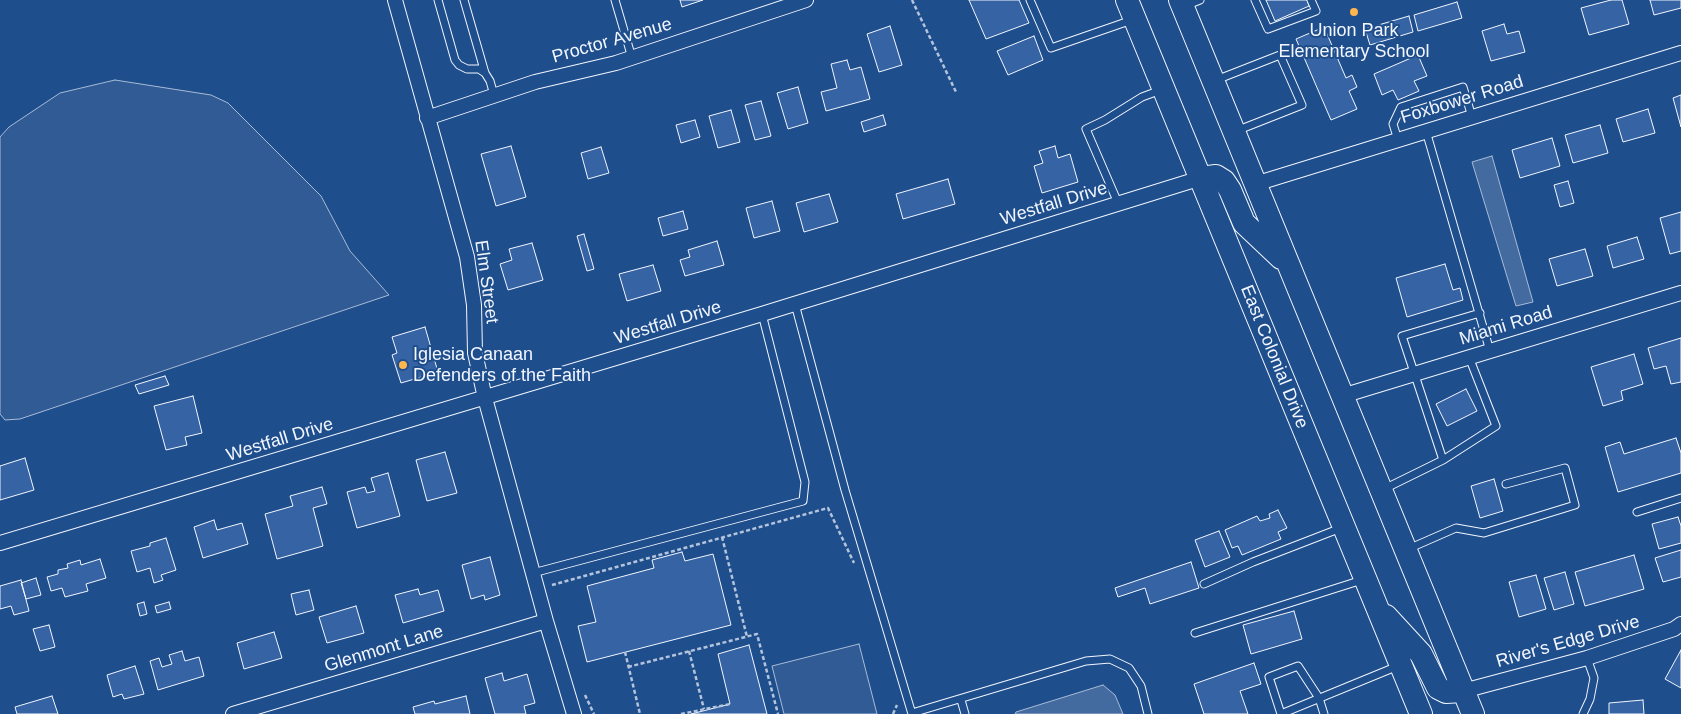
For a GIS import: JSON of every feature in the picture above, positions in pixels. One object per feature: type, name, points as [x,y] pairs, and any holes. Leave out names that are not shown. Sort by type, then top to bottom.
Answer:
[{"type":"highway","points":[[1188,2],[1213,82],[1473,714]]},
{"type":"highway","name":"East Colonial Drive","points":[[1131,10],[1421,714]]},
{"type":"highway","points":[[1201,178],[1216,176],[1224,181],[1230,190],[1244,223],[1288,264]]},
{"type":"highway","points":[[1376,605],[1421,654],[1438,688],[1446,692],[1463,691]]},
{"type":"street","name":"Elm Street","points":[[395,0],[467,257],[474,305],[475,353],[485,398],[546,621],[574,714]]},
{"type":"street","name":"Proctor Avenue","points":[[427,118],[535,82],[632,58],[806,0]]},
{"type":"street","name":"Foxbower Road","points":[[1254,184],[1681,53]]},
{"type":"street","name":"Westfall Drive","points":[[0,543],[795,304],[1201,178]]},
{"type":"street","name":"Miami Road","points":[[1342,396],[1681,292]]},
{"type":"street","name":"Glenmont Lane","points":[[233,714],[546,621]]},
{"type":"street","name":"River's Edge Drive","points":[[1463,691],[1587,658],[1674,629],[1681,624]]},
{"type":"lane","points":[[438,0],[455,60],[459,65],[467,69],[479,69],[485,72]]},
{"type":"lane","points":[[464,0],[494,96]]},
{"type":"lane","points":[[616,0],[632,58]]},
{"type":"lane","points":[[1030,0],[1051,48],[1131,10]]},
{"type":"lane","points":[[1255,0],[1268,29],[1316,10],[1311,0]]},
{"type":"lane","points":[[1213,82],[1280,55],[1302,105],[1234,132]]},
{"type":"lane","points":[[1398,140],[1393,124],[1401,107],[1463,87],[1472,117]]},
{"type":"lane","points":[[1118,203],[1086,129],[1105,120],[1142,97],[1164,89]]},
{"type":"lane","points":[[1426,131],[1490,351]]},
{"type":"lane","points":[[795,304],[845,490],[912,714],[1086,661],[1110,659],[1128,668],[1141,686],[1148,714]]},
{"type":"lane","points":[[1443,460],[1402,336],[1480,313]]},
{"type":"lane","points":[[533,573],[803,501],[805,482],[762,314]]},
{"type":"lane","points":[[1381,490],[1443,460],[1496,426],[1469,357]]},
{"type":"lane","points":[[1405,550],[1456,528],[1484,533],[1575,506],[1565,468],[1506,484]]},
{"type":"lane","points":[[1637,512],[1681,498]]},
{"type":"lane","points":[[1204,584],[1253,562],[1344,527]]},
{"type":"lane","points":[[1195,633],[1365,579]]},
{"type":"lane","points":[[1583,714],[1590,699],[1594,678],[1587,658]]},
{"type":"lane","points":[[1324,714],[1319,698],[1298,666],[1269,678],[1281,714],[1319,698],[1400,665]]},
{"type":"lane","points":[[961,700],[965,714]]},
{"type":"path","points":[[912,0],[956,92]]},
{"type":"path","points":[[554,593],[551,584],[828,508],[855,566]]},
{"type":"path","points":[[722,537],[747,637]]},
{"type":"path","points":[[628,667],[757,634],[778,714]]},
{"type":"path","points":[[625,652],[640,714]]},
{"type":"path","points":[[689,652],[704,710]]},
{"type":"path","points":[[583,692],[594,714]]},
{"type":"path","points":[[893,714],[897,706],[894,696]]},
{"type":"path","points":[[681,714],[730,704]]},
{"type":"shaded area","points":[[115,80],[211,95],[228,103],[321,196],[350,251],[389,295],[20,419],[5,420],[0,414],[0,137],[9,127],[60,93]]},
{"type":"shaded area","points":[[1492,156],[1533,302],[1516,306],[1472,162]]},
{"type":"shaded area","points":[[859,644],[877,714],[784,714],[772,666]]},
{"type":"shaded area","points":[[1103,685],[1115,695],[1123,714],[1015,714],[1016,712]]},
{"type":"building","points":[[680,0],[703,0],[682,7]]},
{"type":"building","points":[[969,0],[1019,0],[1029,23],[986,39]]},
{"type":"building","points":[[1266,0],[1307,0],[1309,6],[1275,21]]},
{"type":"building","points":[[1611,0],[1622,0],[1629,24],[1589,35],[1581,8]]},
{"type":"building","points":[[1650,0],[1681,0],[1681,8],[1654,15]]},
{"type":"building","points":[[1457,2],[1462,18],[1418,31],[1414,15]]},
{"type":"building","points":[[1409,16],[1413,32],[1370,45],[1365,29]]},
{"type":"building","points":[[1504,24],[1507,34],[1519,31],[1525,52],[1491,61],[1482,31]]},
{"type":"building","points":[[890,26],[902,65],[879,72],[867,34]]},
{"type":"building","points":[[1324,27],[1346,78],[1352,75],[1357,87],[1349,91],[1357,109],[1331,120],[1296,39]]},
{"type":"building","points":[[1034,36],[1043,60],[1008,75],[997,51]]},
{"type":"building","points":[[1418,55],[1427,76],[1414,81],[1419,91],[1398,100],[1393,90],[1382,95],[1374,74]]},
{"type":"building","points":[[847,60],[850,70],[861,67],[870,99],[826,111],[821,92],[837,88],[831,64]]},
{"type":"building","points":[[798,87],[808,123],[788,129],[777,93]]},
{"type":"building","points":[[1681,95],[1681,127],[1673,98]]},
{"type":"building","points":[[761,101],[771,136],[755,140],[745,105]]},
{"type":"building","points":[[1648,109],[1655,133],[1623,142],[1616,119]]},
{"type":"building","points":[[731,110],[740,142],[718,148],[709,116]]},
{"type":"building","points":[[883,115],[886,125],[864,132],[861,122]]},
{"type":"building","points":[[695,120],[700,137],[681,143],[676,125]]},
{"type":"building","points":[[1600,125],[1608,153],[1573,163],[1565,135]]},
{"type":"building","points":[[1552,138],[1560,166],[1520,178],[1512,150]]},
{"type":"building","points":[[511,146],[526,197],[496,206],[481,154]]},
{"type":"building","points":[[1055,146],[1058,158],[1070,154],[1078,182],[1042,193],[1034,166],[1043,163],[1039,151]]},
{"type":"building","points":[[601,147],[609,173],[588,179],[581,153]]},
{"type":"building","points":[[948,179],[955,204],[903,219],[896,194]]},
{"type":"building","points":[[1568,181],[1574,203],[1560,207],[1554,185]]},
{"type":"building","points":[[829,194],[838,222],[804,232],[796,203]]},
{"type":"building","points":[[772,201],[780,231],[754,238],[746,208]]},
{"type":"building","points":[[683,211],[688,229],[663,236],[658,218]]},
{"type":"building","points":[[1681,212],[1681,251],[1670,254],[1660,218]]},
{"type":"building","points":[[584,234],[594,269],[587,271],[577,236]]},
{"type":"building","points":[[1637,237],[1644,259],[1613,268],[1607,246]]},
{"type":"building","points":[[717,241],[724,265],[685,276],[680,260],[690,257],[688,250]]},
{"type":"building","points":[[532,243],[543,280],[508,290],[500,264],[512,260],[509,249]]},
{"type":"building","points":[[1585,249],[1593,276],[1557,286],[1549,259]]},
{"type":"building","points":[[1445,264],[1453,290],[1460,288],[1463,300],[1407,317],[1396,278]]},
{"type":"building","points":[[653,265],[661,291],[627,301],[619,274]]},
{"type":"building","points":[[425,327],[438,372],[401,383],[392,355],[397,353],[392,337]]},
{"type":"building","points":[[1681,338],[1681,382],[1671,384],[1666,366],[1654,369],[1648,348]]},
{"type":"building","points":[[1634,354],[1643,384],[1621,391],[1623,400],[1603,406],[1591,367]]},
{"type":"building","points":[[165,376],[169,385],[139,394],[135,385]]},
{"type":"building","points":[[1466,389],[1477,411],[1447,426],[1436,404]]},
{"type":"building","points":[[193,396],[202,433],[185,437],[187,445],[166,450],[154,406]]},
{"type":"building","points":[[1676,438],[1681,453],[1681,473],[1618,492],[1605,447],[1620,442],[1624,454]]},
{"type":"building","points":[[445,452],[457,493],[427,501],[416,460]]},
{"type":"building","points":[[25,458],[34,490],[0,500],[0,466]]},
{"type":"building","points":[[388,473],[400,516],[357,528],[347,492],[365,487],[367,493],[375,491],[371,478]]},
{"type":"building","points":[[1494,479],[1503,511],[1480,518],[1471,486]]},
{"type":"building","points":[[322,487],[327,504],[313,508],[323,546],[277,559],[265,514],[293,506],[290,496]]},
{"type":"building","points":[[1278,510],[1287,528],[1278,532],[1281,539],[1242,555],[1238,546],[1232,548],[1225,530],[1257,516],[1260,521],[1270,518],[1269,514]]},
{"type":"building","points":[[1678,517],[1681,526],[1681,543],[1659,549],[1652,524]]},
{"type":"building","points":[[214,520],[217,530],[242,523],[248,544],[203,558],[194,527]]},
{"type":"building","points":[[1219,531],[1230,557],[1205,567],[1195,540]]},
{"type":"building","points":[[166,538],[176,570],[161,575],[163,580],[154,583],[150,568],[137,572],[131,551],[150,546],[150,543]]},
{"type":"building","points":[[1681,550],[1681,577],[1663,582],[1655,558]]},
{"type":"building","points":[[682,552],[685,561],[713,554],[731,625],[587,662],[578,626],[596,622],[587,586],[654,568],[652,560]]},
{"type":"building","points":[[1634,555],[1644,589],[1585,606],[1575,572]]},
{"type":"building","points":[[490,557],[500,595],[485,600],[484,595],[471,599],[462,565]]},
{"type":"building","points":[[100,559],[106,578],[86,584],[88,591],[65,597],[62,588],[51,591],[47,577],[58,574],[58,570],[68,568],[67,564],[80,560],[81,565]]},
{"type":"building","points":[[1191,562],[1199,588],[1150,604],[1145,588],[1118,597],[1115,588]]},
{"type":"building","points":[[1565,572],[1574,604],[1554,610],[1544,578]]},
{"type":"building","points":[[1536,575],[1546,609],[1519,617],[1509,582]]},
{"type":"building","points":[[36,578],[41,595],[26,599],[21,583]]},
{"type":"building","points":[[21,580],[29,611],[14,615],[11,606],[0,609],[0,586]]},
{"type":"building","points":[[418,589],[420,595],[438,590],[444,611],[403,623],[395,595]]},
{"type":"building","points":[[309,590],[314,610],[296,615],[291,594]]},
{"type":"building","points":[[144,602],[147,614],[140,616],[137,604]]},
{"type":"building","points":[[169,602],[171,609],[157,613],[155,606]]},
{"type":"building","points":[[356,606],[364,633],[327,643],[319,617]]},
{"type":"building","points":[[1294,611],[1302,639],[1251,654],[1243,625]]},
{"type":"building","points":[[49,625],[55,647],[40,651],[33,629]]},
{"type":"building","points":[[274,632],[282,658],[244,669],[237,643]]},
{"type":"building","points":[[749,645],[767,714],[691,714],[730,704],[718,654]]},
{"type":"building","points":[[1681,650],[1681,688],[1665,679]]},
{"type":"building","points":[[182,651],[185,661],[199,657],[204,676],[158,690],[150,661],[159,658],[162,667],[172,664],[169,655]]},
{"type":"building","points":[[1254,663],[1261,684],[1240,691],[1248,714],[1204,714],[1194,684]]},
{"type":"building","points":[[135,666],[144,694],[124,699],[122,694],[113,697],[107,675]]},
{"type":"building","points":[[502,673],[504,681],[527,674],[535,703],[524,706],[526,714],[495,714],[485,678]]},
{"type":"building","points":[[52,696],[58,714],[17,714],[15,707]]},
{"type":"building","points":[[466,696],[470,714],[415,714],[413,707],[434,701],[435,704]]},
{"type":"building","points":[[1643,700],[1644,714],[1609,714],[1609,703]]},
{"type":"place","name":"Union Park Elementary School","points":[[1354,12]]},
{"type":"place","name":"Iglesia Canaan Defenders of the Faith","points":[[403,365]]}]
